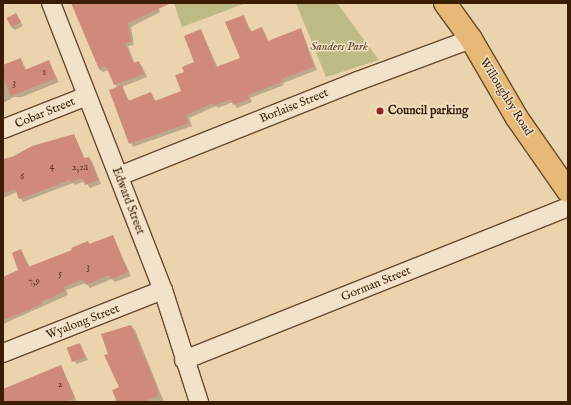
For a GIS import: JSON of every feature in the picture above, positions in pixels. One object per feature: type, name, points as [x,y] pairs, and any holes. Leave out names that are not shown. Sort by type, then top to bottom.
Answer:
[{"type":"main road","name":"Willoughby Road","points":[[445,3],[471,39],[517,118],[568,191]]},
{"type":"street","name":"Edward Street","points":[[50,3],[163,290],[184,360],[199,402]]},
{"type":"street","name":"Borlaise Street","points":[[119,176],[358,81],[471,39]]},
{"type":"street","name":"Cobar Street","points":[[3,129],[87,96]]},
{"type":"street","name":"Gorman Street","points":[[184,360],[568,208]]},
{"type":"street","name":"Wyalong Street","points":[[3,353],[163,290]]},
{"type":"green space","points":[[174,3],[246,3],[182,27]]},
{"type":"green space","name":"Sanders Park","points":[[296,3],[337,3],[379,60],[326,77]]},
{"type":"building","points":[[71,3],[171,3],[128,23],[131,42],[125,43],[133,63],[139,61],[144,74],[114,85],[106,66],[99,69]]},
{"type":"building","points":[[16,13],[21,22],[11,27],[6,18]]},
{"type":"building","points":[[244,15],[250,32],[262,27],[268,41],[301,28],[314,67],[281,79],[282,82],[248,95],[249,99],[233,105],[231,99],[214,106],[213,103],[186,115],[189,123],[129,144],[109,90],[122,85],[128,101],[151,92],[155,101],[181,91],[175,75],[184,72],[182,67],[194,62],[184,36],[201,29],[216,67],[240,58],[225,22]]},
{"type":"building","points":[[21,58],[25,70],[49,60],[56,78],[11,96],[3,76],[3,65]]},
{"type":"building","points":[[74,134],[84,158],[89,157],[98,180],[85,185],[83,178],[71,182],[70,180],[19,199],[15,189],[3,193],[3,159],[12,157],[32,146]]},
{"type":"building","points":[[113,235],[128,272],[111,279],[109,275],[86,285],[83,279],[64,287],[65,291],[41,302],[42,304],[3,320],[3,277],[18,270],[12,253],[21,249],[28,267],[72,250],[71,248],[88,241],[89,244]]},
{"type":"building","points":[[131,325],[157,388],[158,396],[148,400],[149,402],[117,402],[112,390],[119,387],[104,355],[108,354],[101,334]]},
{"type":"building","points":[[80,343],[85,357],[72,362],[67,348]]},
{"type":"building","points":[[61,365],[75,398],[65,402],[3,402],[3,389]]},
{"type":"place","name":"Council parking","points":[[380,111]]}]
